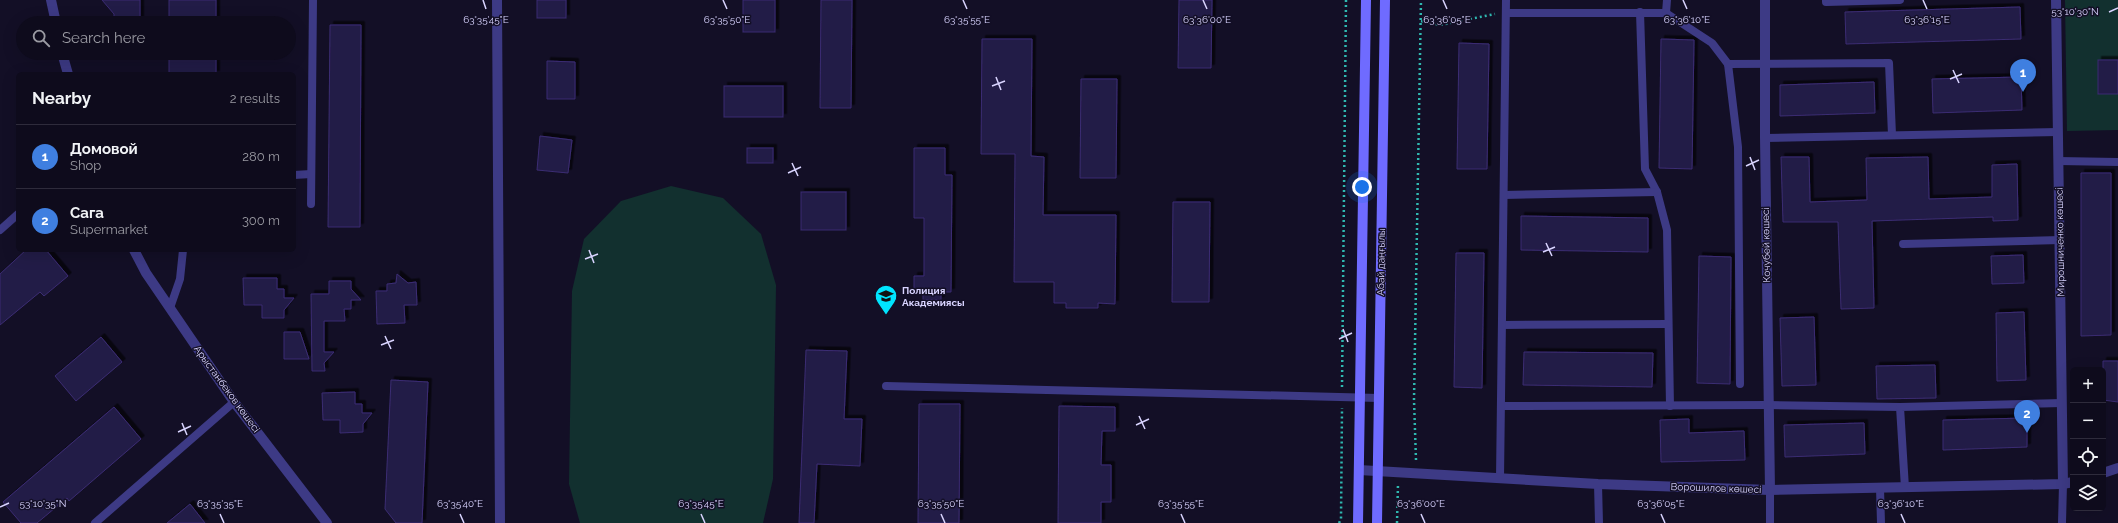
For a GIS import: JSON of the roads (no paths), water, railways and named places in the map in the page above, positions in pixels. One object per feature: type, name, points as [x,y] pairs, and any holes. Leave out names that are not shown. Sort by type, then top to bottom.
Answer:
[{"type":"main road","name":"Абай даңғылы","points":[[1358,523],[1366,0]]},
{"type":"main road","name":"Абай даңғылы","points":[[1377,523],[1385,0]]},
{"type":"street","points":[[51,0],[54,16]]},
{"type":"street","points":[[497,0],[500,523]]},
{"type":"street","name":"Кочубей көшесі","points":[[1765,0],[1765,138],[1770,490]]},
{"type":"street","name":"Мирошниченко көшесі","points":[[2056,0],[2062,403],[2068,483]]},
{"type":"street","points":[[64,60],[67,72]]},
{"type":"street","name":"Арыстанбеков көшесі","points":[[135,252],[146,273],[234,402],[327,523]]},
{"type":"street","points":[[2106,472],[2118,468]]},
{"type":"street","name":"Ворошилов көшесі","points":[[1359,470],[1598,484],[1770,490],[2068,483]]},
{"type":"lane","points":[[310,204],[312,0]]},
{"type":"lane","points":[[1500,478],[1506,0]]},
{"type":"lane","points":[[1666,13],[1667,0]]},
{"type":"lane","points":[[1826,0],[1826,2],[1900,0]]},
{"type":"lane","points":[[1640,12],[1645,169],[1657,192],[1667,230],[1670,406]]},
{"type":"lane","points":[[1506,13],[1666,13],[1712,43],[1728,64],[1738,147],[1740,384]]},
{"type":"lane","points":[[1728,64],[1889,63],[1892,135]]},
{"type":"lane","points":[[1765,138],[2058,132]]},
{"type":"lane","points":[[2058,161],[2118,162]]},
{"type":"lane","points":[[296,175],[311,174]]},
{"type":"lane","points":[[1504,194],[1657,192]]},
{"type":"lane","points":[[0,230],[16,216]]},
{"type":"lane","points":[[1903,244],[2060,240]]},
{"type":"lane","points":[[170,308],[180,279],[183,252]]},
{"type":"lane","points":[[1502,325],[1668,324]]},
{"type":"lane","points":[[886,386],[1379,398]]},
{"type":"lane","points":[[95,523],[234,402]]},
{"type":"lane","points":[[1501,406],[1769,405],[1900,407],[2062,403]]},
{"type":"lane","points":[[1900,407],[1905,488]]},
{"type":"lane","points":[[2062,523],[2068,483]]},
{"type":"lane","points":[[1598,484],[1599,523]]},
{"type":"lane","points":[[1880,488],[1881,523]]},
{"type":"lane","points":[[1770,490],[1770,523]]},
{"type":"place","name":"Домовой","points":[[2023,92]]},
{"type":"place","name":"Полиция Академиясы","points":[[886,316]]},
{"type":"place","name":"Сага","points":[[2027,433]]}]
